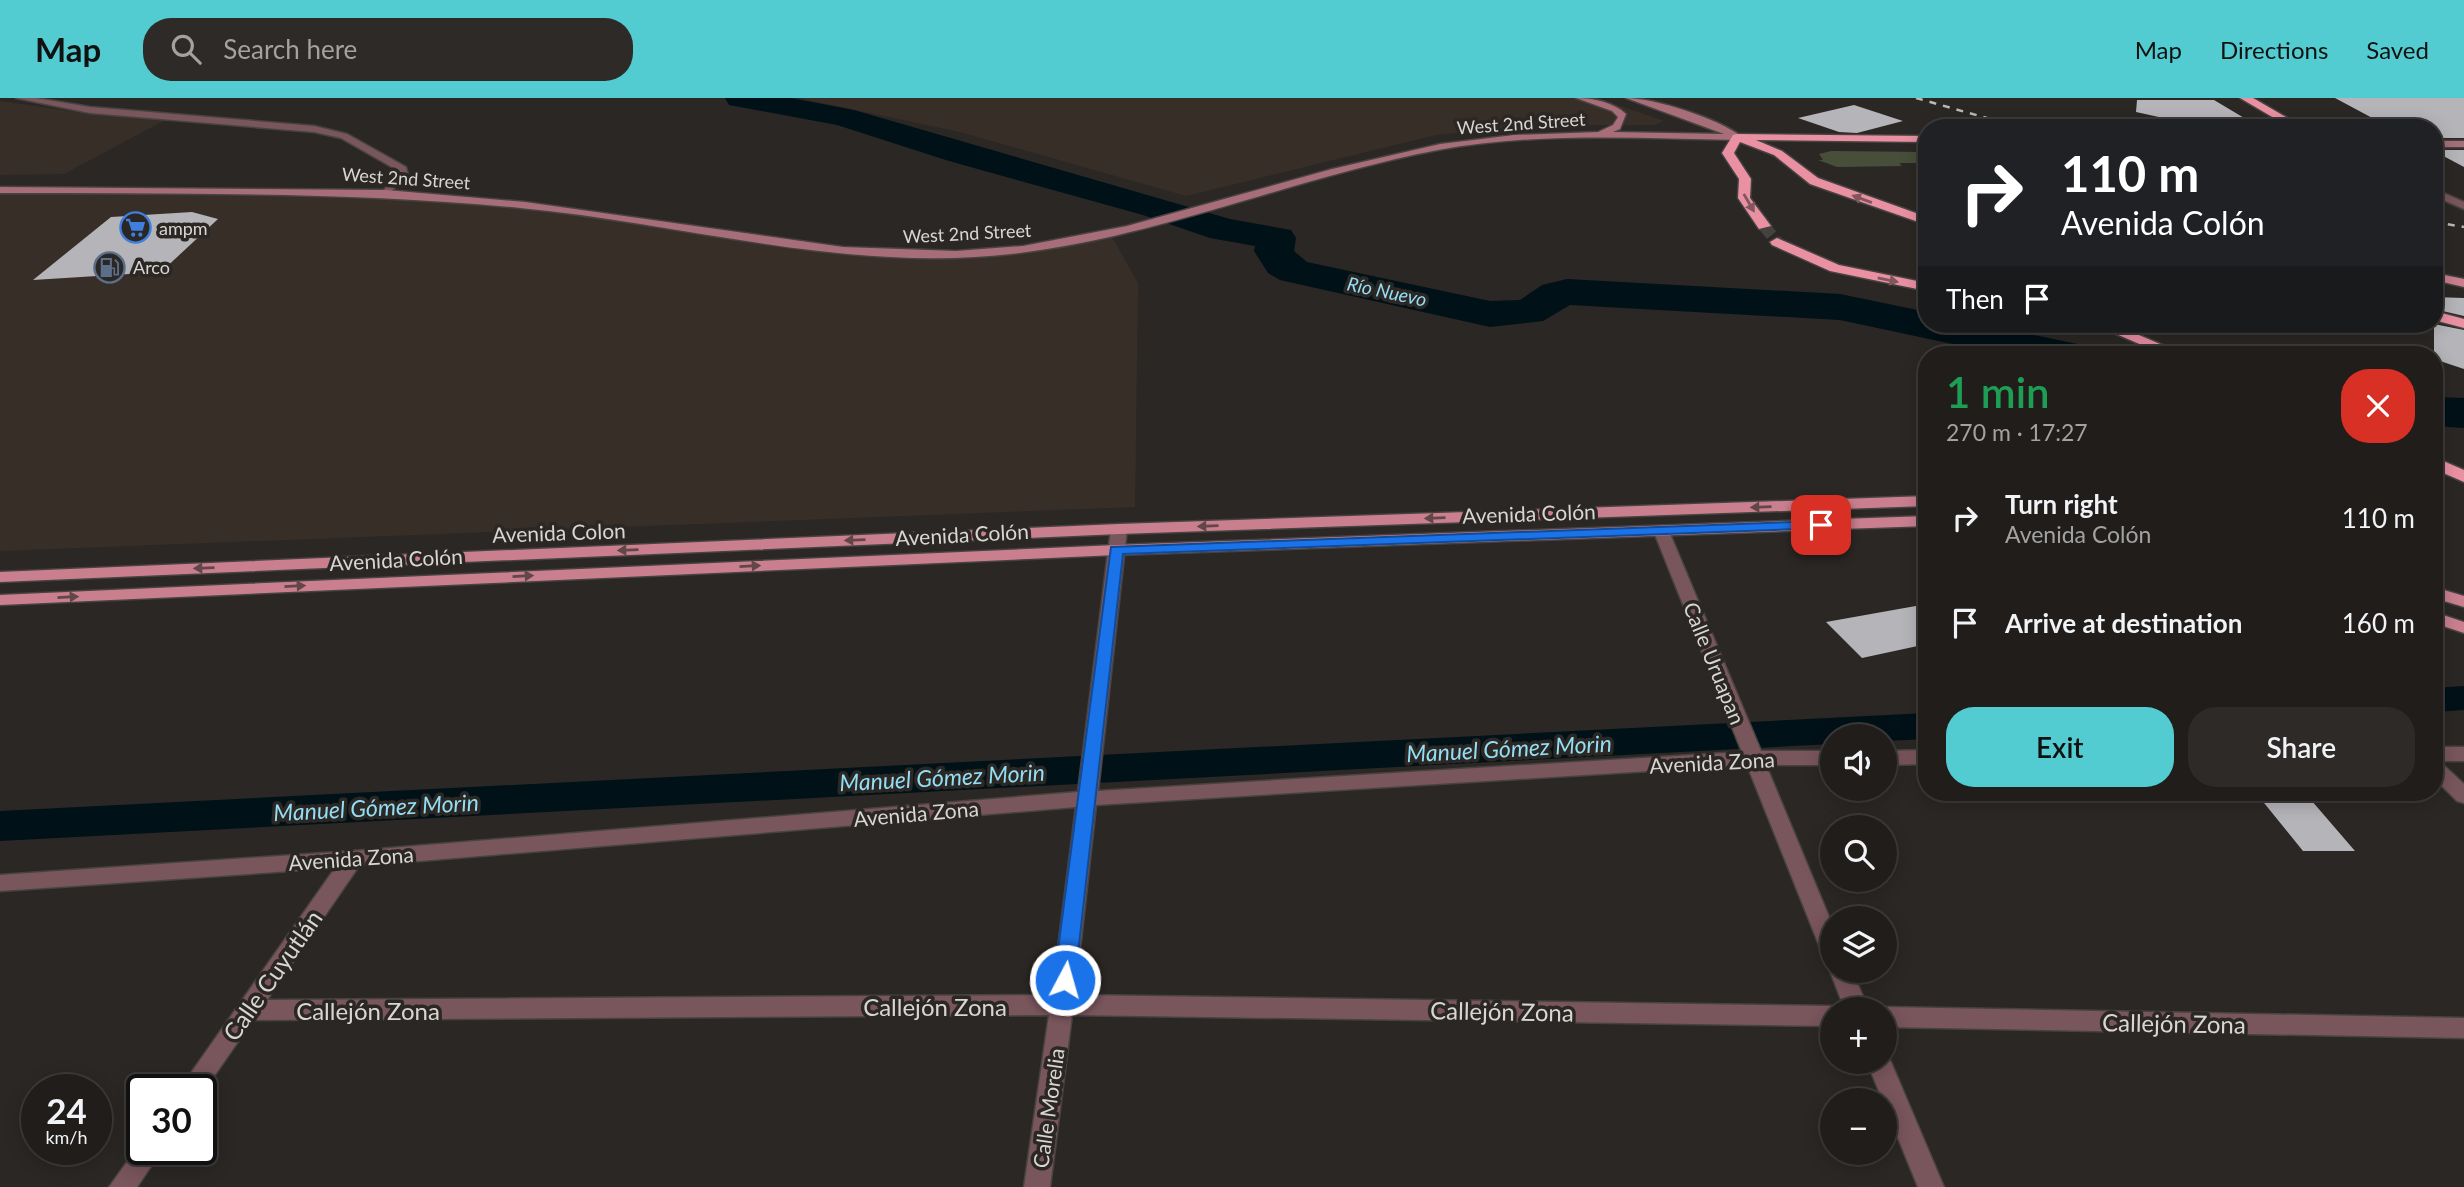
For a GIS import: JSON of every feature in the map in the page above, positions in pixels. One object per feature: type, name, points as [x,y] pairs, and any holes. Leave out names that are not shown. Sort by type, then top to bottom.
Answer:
[{"type":"highway","points":[[2245,98],[2284,119]]},
{"type":"highway","name":"West 2nd Street","points":[[1737,136],[1918,139]]},
{"type":"highway","points":[[1764,226],[1744,198],[1745,179],[1728,153],[1737,136],[1778,153],[1814,181],[1918,218]]},
{"type":"highway","points":[[1777,242],[1835,268],[1918,285]]},
{"type":"highway","points":[[2443,318],[2464,324]]},
{"type":"highway","points":[[2123,333],[2156,346]]},
{"type":"highway","points":[[2443,467],[2464,477]]},
{"type":"main road","points":[[2443,278],[2464,283]]},
{"type":"main road","name":"Avenida Colón","points":[[1119,529],[1918,501]]},
{"type":"main road","name":"Avenida Colón","points":[[0,600],[1116,550],[1918,521]]},
{"type":"main road","name":"Avenida Colon","points":[[0,577],[1119,529]]},
{"type":"main road","points":[[2443,595],[2464,602]]},
{"type":"main road","points":[[2443,620],[2464,628]]},
{"type":"street","points":[[20,98],[82,109],[334,133],[402,169],[403,175],[386,193]]},
{"type":"street","points":[[1580,98],[1615,110],[1623,116],[1617,127],[1597,136]]},
{"type":"street","points":[[1630,98],[1695,117],[1737,136]]},
{"type":"street","name":"West 2nd Street","points":[[0,190],[386,193],[514,204],[884,254],[973,254],[1023,249],[1136,226],[1437,148],[1509,138],[1737,136]]},
{"type":"street","points":[[2443,144],[2464,144]]},
{"type":"street","points":[[2443,196],[2460,205]]},
{"type":"street","name":"Calle Morelia","points":[[1037,1187],[1062,1005],[1084,799],[1119,529]]},
{"type":"street","name":"Calle Uruapan","points":[[1662,532],[1820,920]]},
{"type":"street","points":[[2443,754],[2464,754]]},
{"type":"street","points":[[1897,758],[1918,757]]},
{"type":"street","name":"Avenida Zona","points":[[0,883],[353,859],[1084,799],[1754,758],[1820,758]]},
{"type":"street","points":[[2443,775],[2464,796]]},
{"type":"street","name":"Calle Cuyutlán","points":[[202,1074],[353,859]]},
{"type":"street","name":"Callejón Zona","points":[[247,1010],[1062,1005],[1820,1016]]},
{"type":"street","name":"Callejón Zona","points":[[1897,1017],[2464,1028]]},
{"type":"street","points":[[1884,1074],[1931,1187]]},
{"type":"street","points":[[122,1187],[138,1165]]},
{"type":"shaded area","points":[[799,98],[1597,98],[1664,121],[1654,125],[1536,125],[1436,135],[1186,196],[960,132]]},
{"type":"shaded area","points":[[0,101],[78,112],[167,119],[64,174],[0,175]]},
{"type":"shaded area","points":[[0,190],[247,190],[480,200],[884,254],[1023,249],[1109,232],[1138,283],[1135,507],[0,551]]},
{"type":"green space","points":[[1831,151],[1918,152],[1918,163],[1899,163],[1902,166],[1837,167],[1818,160],[1823,160],[1819,154]]},
{"type":"building","points":[[2335,98],[2464,98],[2464,138],[2443,138],[2443,119],[2374,119]]},
{"type":"building","points":[[2137,100],[2214,100],[2246,119],[2168,119],[2136,112]]},
{"type":"building","points":[[1854,105],[1903,121],[1857,133],[1839,132],[1798,118]]},
{"type":"building","points":[[2443,150],[2464,150],[2464,167],[2443,156]]},
{"type":"building","points":[[192,212],[218,219],[161,272],[33,280],[111,217]]},
{"type":"building","points":[[2443,297],[2464,298],[2464,316],[2443,311]]},
{"type":"building","points":[[2443,326],[2464,330],[2464,369],[2443,362],[2443,346],[2434,346],[2434,333],[2443,333]]},
{"type":"building","points":[[1918,606],[1918,646],[1862,658],[1826,622]]},
{"type":"building","points":[[2262,801],[2312,801],[2355,851],[2303,851]]},
{"type":"waterway","name":"Río Nuevo","points":[[740,98],[843,117],[961,154],[1156,207],[1224,230],[1277,238],[1274,251],[1282,264],[1294,271],[1490,314],[1528,312],[1545,304],[1557,294],[1567,292],[1840,307],[1918,324]]},
{"type":"waterway","name":"Río Nuevo","points":[[1962,333],[2024,346]]},
{"type":"waterway","name":"Río Nuevo","points":[[2443,412],[2464,413]]},
{"type":"waterway","name":"Manuel Gómez Morin","points":[[2443,699],[2464,698]]},
{"type":"waterway","name":"Manuel Gómez Morin","points":[[0,826],[1918,726]]},
{"type":"tunnel","points":[[1764,226],[1777,242]]},
{"type":"railway","points":[[1916,98],[1990,119]]},
{"type":"railway","points":[[2443,224],[2464,227]]},
{"type":"place","name":"ampm","points":[[136,228]]},
{"type":"place","name":"Arco","points":[[110,267]]},
{"type":"route","points":[[1065,980],[1084,799],[1116,550],[1821,525]]}]
